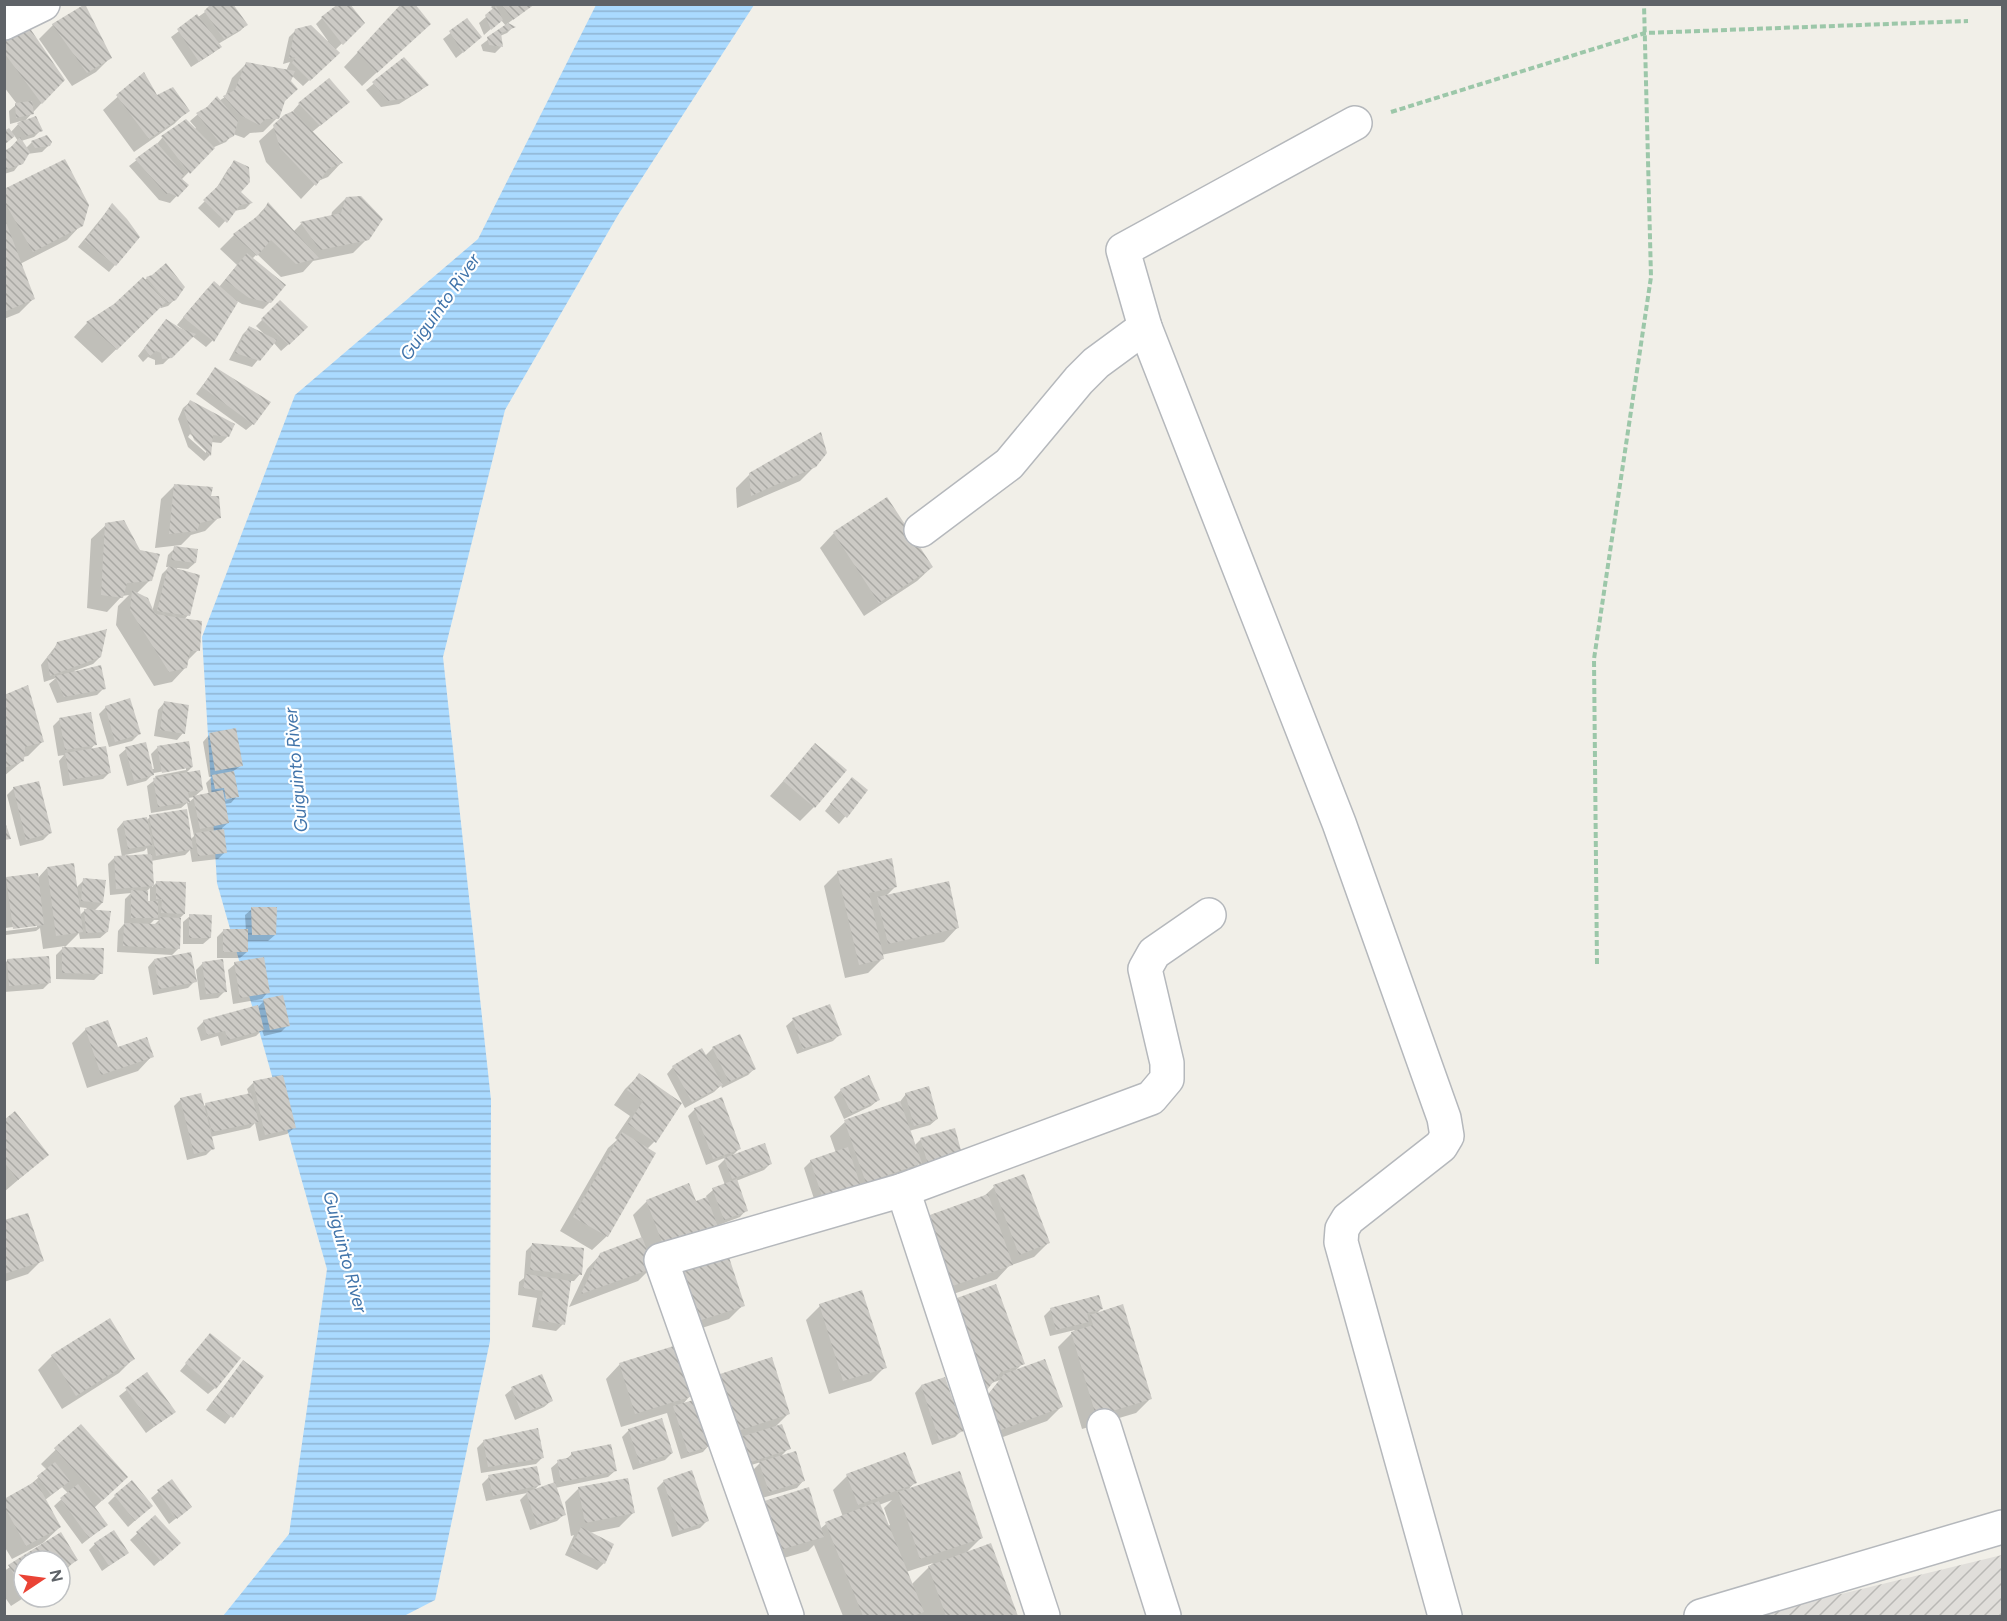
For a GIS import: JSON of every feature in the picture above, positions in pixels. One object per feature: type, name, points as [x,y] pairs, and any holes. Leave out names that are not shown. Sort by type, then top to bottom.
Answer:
[{"type":"street","points":[[4,23],[43,4]]},
{"type":"street","points":[[1356,123],[1123,250],[1145,327],[1339,823],[1444,1118],[1447,1136],[1441,1146],[1348,1219],[1342,1229],[1341,1242],[1445,1617]]},
{"type":"street","points":[[921,530],[1009,464],[1079,380],[1096,363],[1145,327]]},
{"type":"street","points":[[787,1617],[661,1260],[903,1190],[1151,1098],[1167,1079],[1167,1063],[1145,969],[1154,953],[1209,915]]},
{"type":"street","points":[[903,1190],[1043,1617]]},
{"type":"street","points":[[1104,1426],[1164,1617]]},
{"type":"street","points":[[1701,1617],[2002,1527]]},
{"type":"path","points":[[1597,964],[1594,660],[1651,277],[1644,4]]},
{"type":"path","points":[[1356,123],[1645,33],[1968,21]]},
{"type":"shaded area","points":[[2002,1555],[2002,1616],[1750,1616]]},
{"type":"water","name":"Guiguinto River","points":[[596,5],[754,5],[618,215],[505,410],[443,657],[491,1100],[490,1341],[435,1600],[404,1616],[223,1616],[289,1534],[327,1269],[217,883],[202,637],[295,395],[478,239]]},
{"type":"building","points":[[85,4],[112,58],[87,73],[52,24]]},
{"type":"building","points":[[211,4],[233,4],[248,25],[224,39],[204,11]]},
{"type":"building","points":[[338,4],[350,4],[365,23],[343,45],[321,17]]},
{"type":"building","points":[[401,4],[415,4],[431,24],[377,73],[357,52]]},
{"type":"building","points":[[501,4],[535,4],[513,20]]},
{"type":"building","points":[[496,6],[503,20],[491,30],[485,15]]},
{"type":"building","points":[[197,14],[222,47],[199,62],[177,29]]},
{"type":"building","points":[[467,18],[482,37],[463,53],[449,31]]},
{"type":"building","points":[[508,23],[516,27],[501,33],[503,47],[489,45],[487,37]]},
{"type":"building","points":[[27,24],[65,80],[42,104],[5,54],[5,33]]},
{"type":"building","points":[[311,25],[340,53],[310,81],[292,63],[295,57],[289,58],[295,29]]},
{"type":"building","points":[[404,57],[429,85],[407,98],[388,101],[372,82]]},
{"type":"building","points":[[246,62],[295,71],[291,81],[298,89],[285,101],[279,119],[266,119],[259,125],[240,115],[223,96],[235,90]]},
{"type":"building","points":[[144,72],[157,95],[173,87],[190,111],[149,139],[116,95]]},
{"type":"building","points":[[329,78],[350,102],[320,126],[298,103]]},
{"type":"building","points":[[217,96],[238,121],[234,136],[220,143],[196,113],[207,107]]},
{"type":"building","points":[[32,101],[34,114],[16,118],[15,103]]},
{"type":"building","points":[[293,111],[343,163],[328,169],[316,186],[280,148],[273,125],[284,115]]},
{"type":"building","points":[[36,116],[43,131],[26,136],[17,123]]},
{"type":"building","points":[[186,119],[215,148],[190,174],[161,136]]},
{"type":"building","points":[[9,128],[15,136],[4,145],[4,131]]},
{"type":"building","points":[[47,135],[52,142],[50,146],[35,148],[31,141]]},
{"type":"building","points":[[20,137],[30,152],[23,164],[4,170],[4,151]]},
{"type":"building","points":[[157,143],[184,174],[181,178],[189,185],[178,197],[166,194],[135,159]]},
{"type":"building","points":[[65,159],[89,205],[83,226],[33,252],[4,201],[4,189]]},
{"type":"building","points":[[234,160],[249,167],[250,182],[241,192],[253,203],[240,205],[227,223],[203,200],[220,184]]},
{"type":"building","points":[[361,196],[383,219],[369,240],[320,250],[300,222],[341,213],[346,197]]},
{"type":"building","points":[[268,202],[319,258],[296,264],[271,240],[257,256],[233,234],[263,212]]},
{"type":"building","points":[[112,203],[140,237],[116,266],[84,240],[94,230]]},
{"type":"building","points":[[4,217],[35,299],[4,312]]},
{"type":"building","points":[[247,253],[286,285],[271,303],[249,298],[225,280]]},
{"type":"building","points":[[166,263],[185,287],[176,300],[168,303],[146,277],[152,275]]},
{"type":"building","points":[[143,277],[166,302],[117,350],[86,322],[114,304]]},
{"type":"building","points":[[214,281],[238,302],[214,342],[183,317]]},
{"type":"building","points":[[280,300],[308,327],[289,345],[261,319]]},
{"type":"building","points":[[166,319],[196,334],[172,358],[162,359],[161,353],[156,351],[150,356],[144,348]]},
{"type":"building","points":[[249,326],[277,340],[260,361],[235,353]]},
{"type":"building","points":[[215,367],[271,402],[254,425],[202,387]]},
{"type":"building","points":[[190,400],[235,424],[229,437],[213,435],[211,456],[194,440],[184,411]]},
{"type":"building","points":[[821,432],[827,453],[816,467],[751,496],[749,473]]},
{"type":"building","points":[[174,484],[213,487],[211,496],[219,496],[221,518],[200,523],[197,531],[169,534]]},
{"type":"building","points":[[887,497],[933,567],[879,603],[833,532]]},
{"type":"building","points":[[124,520],[140,550],[160,554],[152,581],[127,583],[123,598],[101,595],[105,523]]},
{"type":"building","points":[[174,546],[198,549],[196,563],[171,560]]},
{"type":"building","points":[[168,566],[200,575],[190,616],[157,611]]},
{"type":"building","points":[[132,590],[148,598],[155,614],[202,621],[200,651],[190,651],[187,668],[169,672],[130,610]]},
{"type":"building","points":[[107,629],[101,657],[50,676],[47,657],[53,653],[57,642]]},
{"type":"building","points":[[101,665],[106,689],[64,697],[55,676]]},
{"type":"building","points":[[28,685],[44,742],[25,747],[24,761],[4,768],[4,695]]},
{"type":"building","points":[[130,698],[141,734],[115,742],[105,706]]},
{"type":"building","points":[[164,701],[189,705],[185,734],[160,730]]},
{"type":"building","points":[[91,712],[97,745],[65,750],[59,718]]},
{"type":"building","points":[[236,728],[243,766],[215,771],[209,733]]},
{"type":"building","points":[[189,741],[193,767],[162,773],[157,746]]},
{"type":"building","points":[[146,742],[154,775],[134,781],[125,747]]},
{"type":"building","points":[[815,743],[847,770],[815,808],[783,781]]},
{"type":"building","points":[[106,746],[111,773],[70,780],[65,753]]},
{"type":"building","points":[[200,770],[203,790],[188,792],[190,802],[158,807],[153,778]]},
{"type":"building","points":[[234,771],[239,797],[226,799],[224,788],[215,789],[212,775]]},
{"type":"building","points":[[852,777],[868,790],[847,818],[830,804]]},
{"type":"building","points":[[39,781],[52,833],[26,840],[13,787]]},
{"type":"building","points":[[223,790],[229,823],[200,829],[193,796]]},
{"type":"building","points":[[187,809],[193,849],[156,856],[149,815]]},
{"type":"building","points":[[147,817],[152,845],[128,849],[123,821]]},
{"type":"building","points":[[4,819],[11,839],[4,840]]},
{"type":"building","points":[[224,829],[227,853],[198,856],[195,833]]},
{"type":"building","points":[[152,854],[154,886],[116,889],[114,856]]},
{"type":"building","points":[[892,858],[897,887],[869,893],[884,959],[859,965],[837,871]]},
{"type":"building","points":[[74,863],[83,932],[56,936],[47,867]]},
{"type":"building","points":[[38,873],[44,925],[13,929],[6,877]]},
{"type":"building","points":[[83,878],[106,880],[103,903],[81,901]]},
{"type":"building","points":[[156,881],[186,882],[185,914],[161,913],[162,899],[156,899]]},
{"type":"building","points":[[949,881],[959,928],[888,944],[877,897]]},
{"type":"building","points":[[131,890],[148,891],[148,901],[158,901],[158,918],[131,918]]},
{"type":"building","points":[[251,907],[277,907],[276,935],[252,935]]},
{"type":"building","points":[[84,909],[111,911],[108,932],[86,933]]},
{"type":"building","points":[[189,914],[212,915],[211,938],[189,938]]},
{"type":"building","points":[[160,917],[181,918],[180,949],[123,946],[124,923],[159,924]]},
{"type":"building","points":[[223,929],[248,929],[248,952],[223,952]]},
{"type":"building","points":[[62,947],[104,948],[103,974],[62,973]]},
{"type":"building","points":[[191,952],[197,982],[159,989],[154,959]]},
{"type":"building","points":[[49,956],[51,983],[9,986],[7,959]]},
{"type":"building","points":[[264,957],[270,993],[240,998],[234,962]]},
{"type":"building","points":[[223,959],[227,992],[206,994],[202,962]]},
{"type":"building","points":[[283,995],[290,1026],[270,1030],[263,999]]},
{"type":"building","points":[[830,1004],[842,1035],[803,1049],[792,1018]]},
{"type":"building","points":[[258,1005],[264,1030],[228,1040],[225,1031],[207,1035],[203,1020]]},
{"type":"building","points":[[108,1020],[118,1047],[147,1037],[154,1057],[101,1075],[85,1028]]},
{"type":"building","points":[[740,1034],[756,1069],[729,1082],[712,1047]]},
{"type":"building","points":[[702,1048],[723,1085],[692,1102],[672,1066]]},
{"type":"building","points":[[639,1073],[682,1103],[656,1143],[628,1124],[643,1101],[627,1090]]},
{"type":"building","points":[[283,1075],[296,1128],[265,1135],[253,1081]]},
{"type":"building","points":[[869,1075],[880,1100],[851,1113],[840,1089]]},
{"type":"building","points":[[929,1086],[938,1119],[914,1126],[905,1093]]},
{"type":"building","points":[[201,1093],[215,1149],[194,1154],[180,1098]]},
{"type":"building","points":[[251,1093],[259,1122],[212,1132],[205,1103]]},
{"type":"building","points":[[722,1097],[741,1149],[713,1159],[694,1108]]},
{"type":"building","points":[[900,1101],[922,1163],[866,1183],[844,1120]]},
{"type":"building","points":[[15,1111],[49,1155],[18,1180],[4,1162],[4,1120]]},
{"type":"building","points":[[955,1128],[964,1162],[930,1171],[920,1138]]},
{"type":"building","points":[[622,1132],[656,1153],[608,1237],[573,1217]]},
{"type":"building","points":[[765,1143],[772,1164],[732,1179],[724,1158]]},
{"type":"building","points":[[848,1147],[861,1187],[823,1199],[810,1160]]},
{"type":"building","points":[[1024,1174],[1050,1243],[1019,1255],[993,1185]]},
{"type":"building","points":[[737,1179],[748,1211],[724,1220],[712,1188]]},
{"type":"building","points":[[689,1183],[696,1201],[707,1197],[719,1230],[665,1250],[646,1200]]},
{"type":"building","points":[[988,1194],[1013,1265],[941,1290],[916,1220]]},
{"type":"building","points":[[28,1213],[44,1261],[4,1274],[4,1220]]},
{"type":"building","points":[[642,1237],[654,1268],[581,1294],[600,1253]]},
{"type":"building","points":[[532,1243],[584,1248],[582,1275],[530,1270]]},
{"type":"building","points":[[725,1245],[745,1306],[692,1323],[672,1263]]},
{"type":"building","points":[[526,1274],[571,1281],[565,1325],[538,1320],[543,1291],[523,1288]]},
{"type":"building","points":[[996,1284],[1025,1364],[1001,1372],[976,1404],[940,1304]]},
{"type":"building","points":[[862,1290],[887,1368],[843,1381],[819,1304]]},
{"type":"building","points":[[1099,1295],[1103,1309],[1087,1313],[1089,1322],[1056,1330],[1050,1308]]},
{"type":"building","points":[[1123,1304],[1152,1399],[1096,1416],[1071,1332],[1093,1325],[1090,1315]]},
{"type":"building","points":[[110,1318],[135,1359],[76,1396],[51,1355]]},
{"type":"building","points":[[210,1333],[241,1358],[216,1389],[185,1363]]},
{"type":"building","points":[[677,1345],[693,1396],[635,1414],[619,1363]]},
{"type":"building","points":[[772,1357],[790,1414],[729,1434],[711,1377]]},
{"type":"building","points":[[1045,1359],[1063,1407],[990,1434],[980,1405],[1004,1374]]},
{"type":"building","points":[[243,1360],[264,1376],[233,1418],[212,1403]]},
{"type":"building","points":[[147,1372],[176,1412],[154,1427],[125,1388]]},
{"type":"building","points":[[542,1374],[553,1401],[522,1414],[511,1387]]},
{"type":"building","points":[[945,1377],[964,1431],[939,1440],[921,1385]]},
{"type":"building","points":[[697,1399],[711,1446],[688,1453],[673,1406]]},
{"type":"building","points":[[662,1418],[673,1453],[640,1464],[628,1429]]},
{"type":"building","points":[[81,1424],[128,1477],[102,1501],[54,1448]]},
{"type":"building","points":[[782,1424],[791,1449],[742,1465],[734,1439]]},
{"type":"building","points":[[538,1428],[544,1458],[488,1467],[483,1440]]},
{"type":"building","points":[[611,1444],[617,1471],[561,1482],[557,1460],[572,1457],[571,1452]]},
{"type":"building","points":[[796,1451],[805,1481],[769,1492],[759,1462]]},
{"type":"building","points":[[905,1452],[917,1483],[858,1505],[846,1474]]},
{"type":"building","points":[[55,1462],[70,1481],[51,1495],[37,1476]]},
{"type":"building","points":[[537,1466],[541,1485],[493,1496],[488,1475]]},
{"type":"building","points":[[692,1470],[709,1521],[679,1531],[663,1480]]},
{"type":"building","points":[[960,1471],[983,1538],[920,1559],[898,1492]]},
{"type":"building","points":[[628,1478],[635,1513],[585,1523],[578,1487]]},
{"type":"building","points":[[172,1479],[192,1507],[177,1519],[157,1490]]},
{"type":"building","points":[[132,1480],[153,1506],[135,1521],[114,1495]]},
{"type":"building","points":[[36,1481],[61,1527],[26,1546],[4,1506],[4,1499]]},
{"type":"building","points":[[555,1482],[566,1515],[537,1525],[526,1492]]},
{"type":"building","points":[[78,1484],[108,1525],[89,1538],[60,1498]]},
{"type":"building","points":[[809,1487],[824,1537],[773,1552],[758,1503]]},
{"type":"building","points":[[879,1501],[924,1612],[913,1616],[863,1616],[825,1522]]},
{"type":"building","points":[[155,1515],[181,1543],[161,1561],[136,1532]]},
{"type":"building","points":[[581,1527],[614,1544],[605,1564],[571,1548]]},
{"type":"building","points":[[114,1530],[129,1553],[109,1566],[94,1543]]},
{"type":"building","points":[[61,1532],[71,1549],[34,1549]]},
{"type":"building","points":[[991,1543],[1018,1616],[946,1616],[928,1566]]},
{"type":"building","points":[[72,1550],[78,1560],[72,1564]]}]
